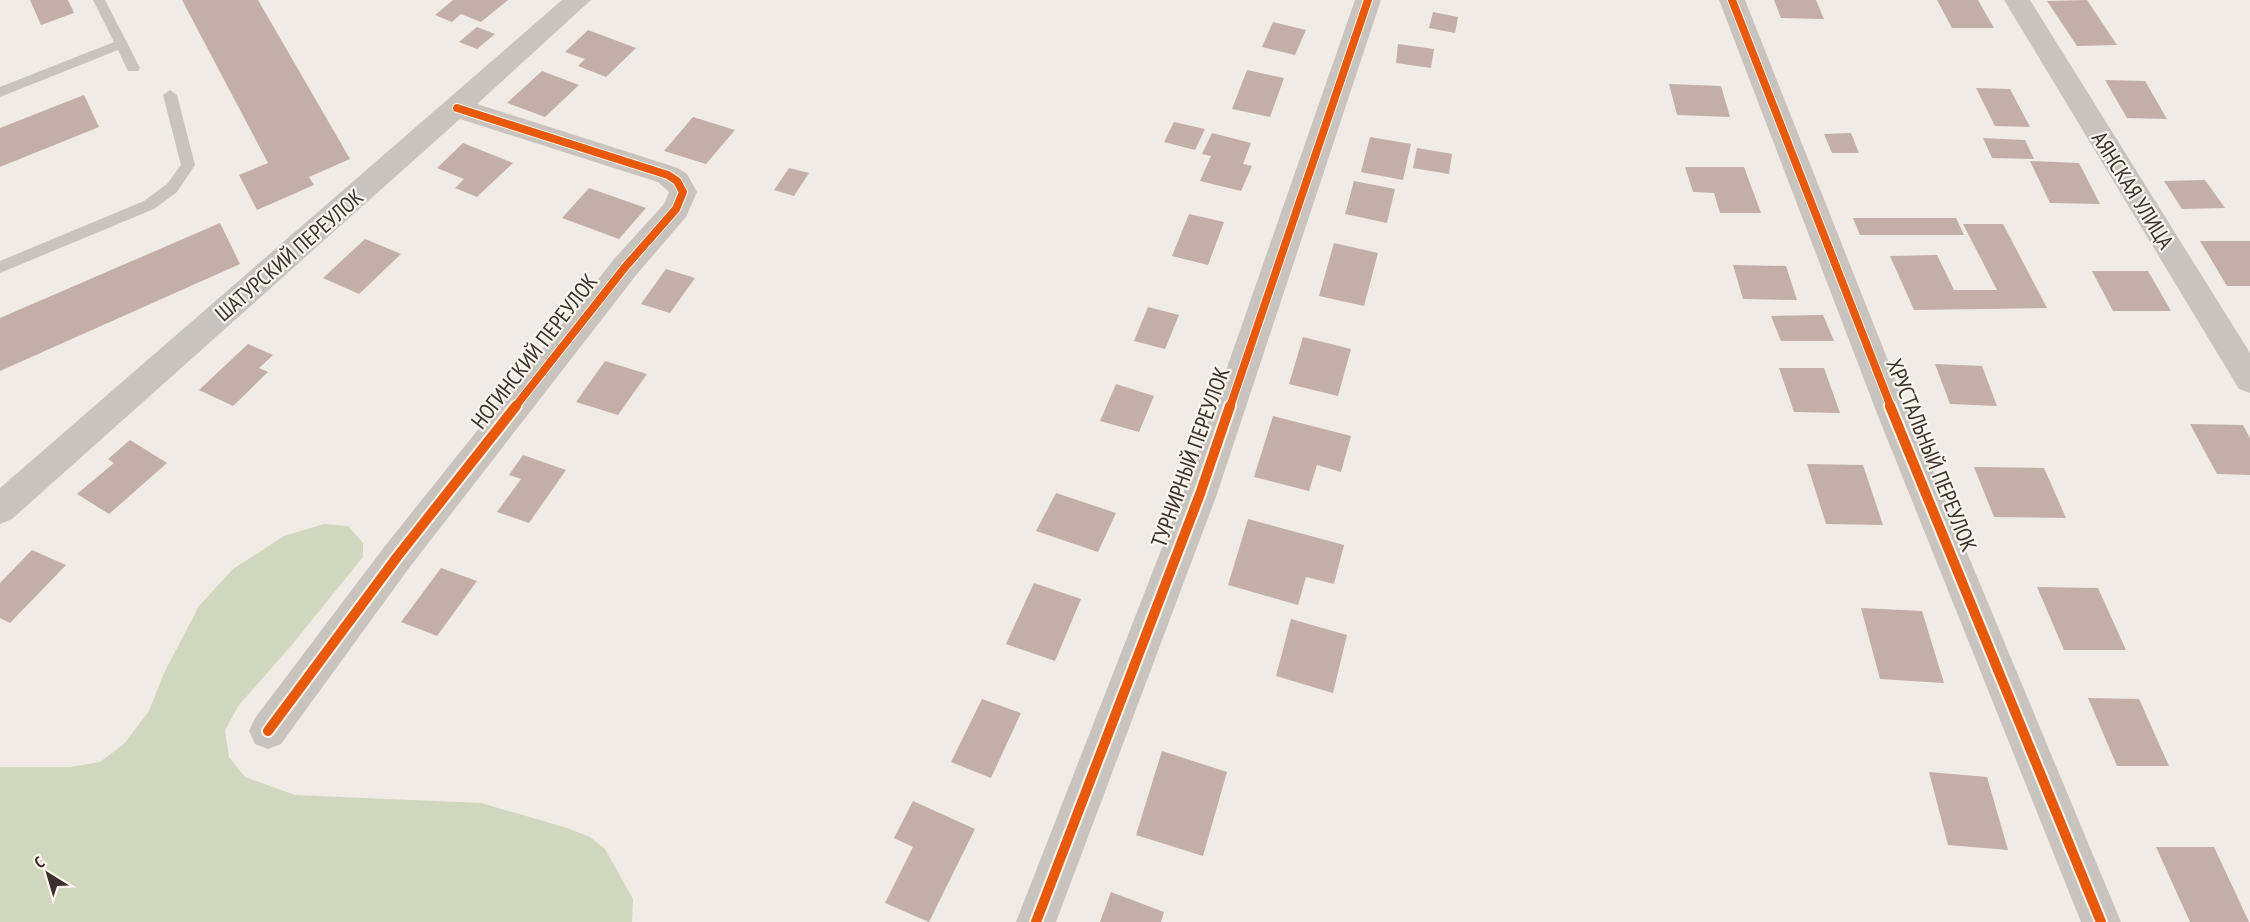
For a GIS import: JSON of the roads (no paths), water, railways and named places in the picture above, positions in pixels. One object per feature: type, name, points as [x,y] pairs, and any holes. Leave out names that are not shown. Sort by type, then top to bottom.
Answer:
[{"type":"street","name":"ШАТУРСКИЙ ПЕРЕУЛОК","points":[[1,506],[578,0]]},
{"type":"street","name":"ТУРНИРНЫЙ ПЕРЕУЛОК","points":[[1036,922],[1200,494],[1368,0]]},
{"type":"street","name":"ХРУСТАЛЬНЫЙ ПЕРЕУЛОК","points":[[1732,0],[1894,416],[2101,922]]},
{"type":"street","name":"АЯНСКАЯ УЛИЦА","points":[[2017,0],[2250,380]]},
{"type":"street","name":"НОГИНСКИЙ ПЕРЕУЛОК","points":[[268,731],[397,557],[619,276],[676,209],[683,192],[677,181],[668,175],[456,108]]},
{"type":"lane","points":[[99,0],[133,68]]},
{"type":"lane","points":[[0,92],[121,44]]},
{"type":"lane","points":[[0,267],[149,205],[172,188],[188,165],[170,95]]}]
